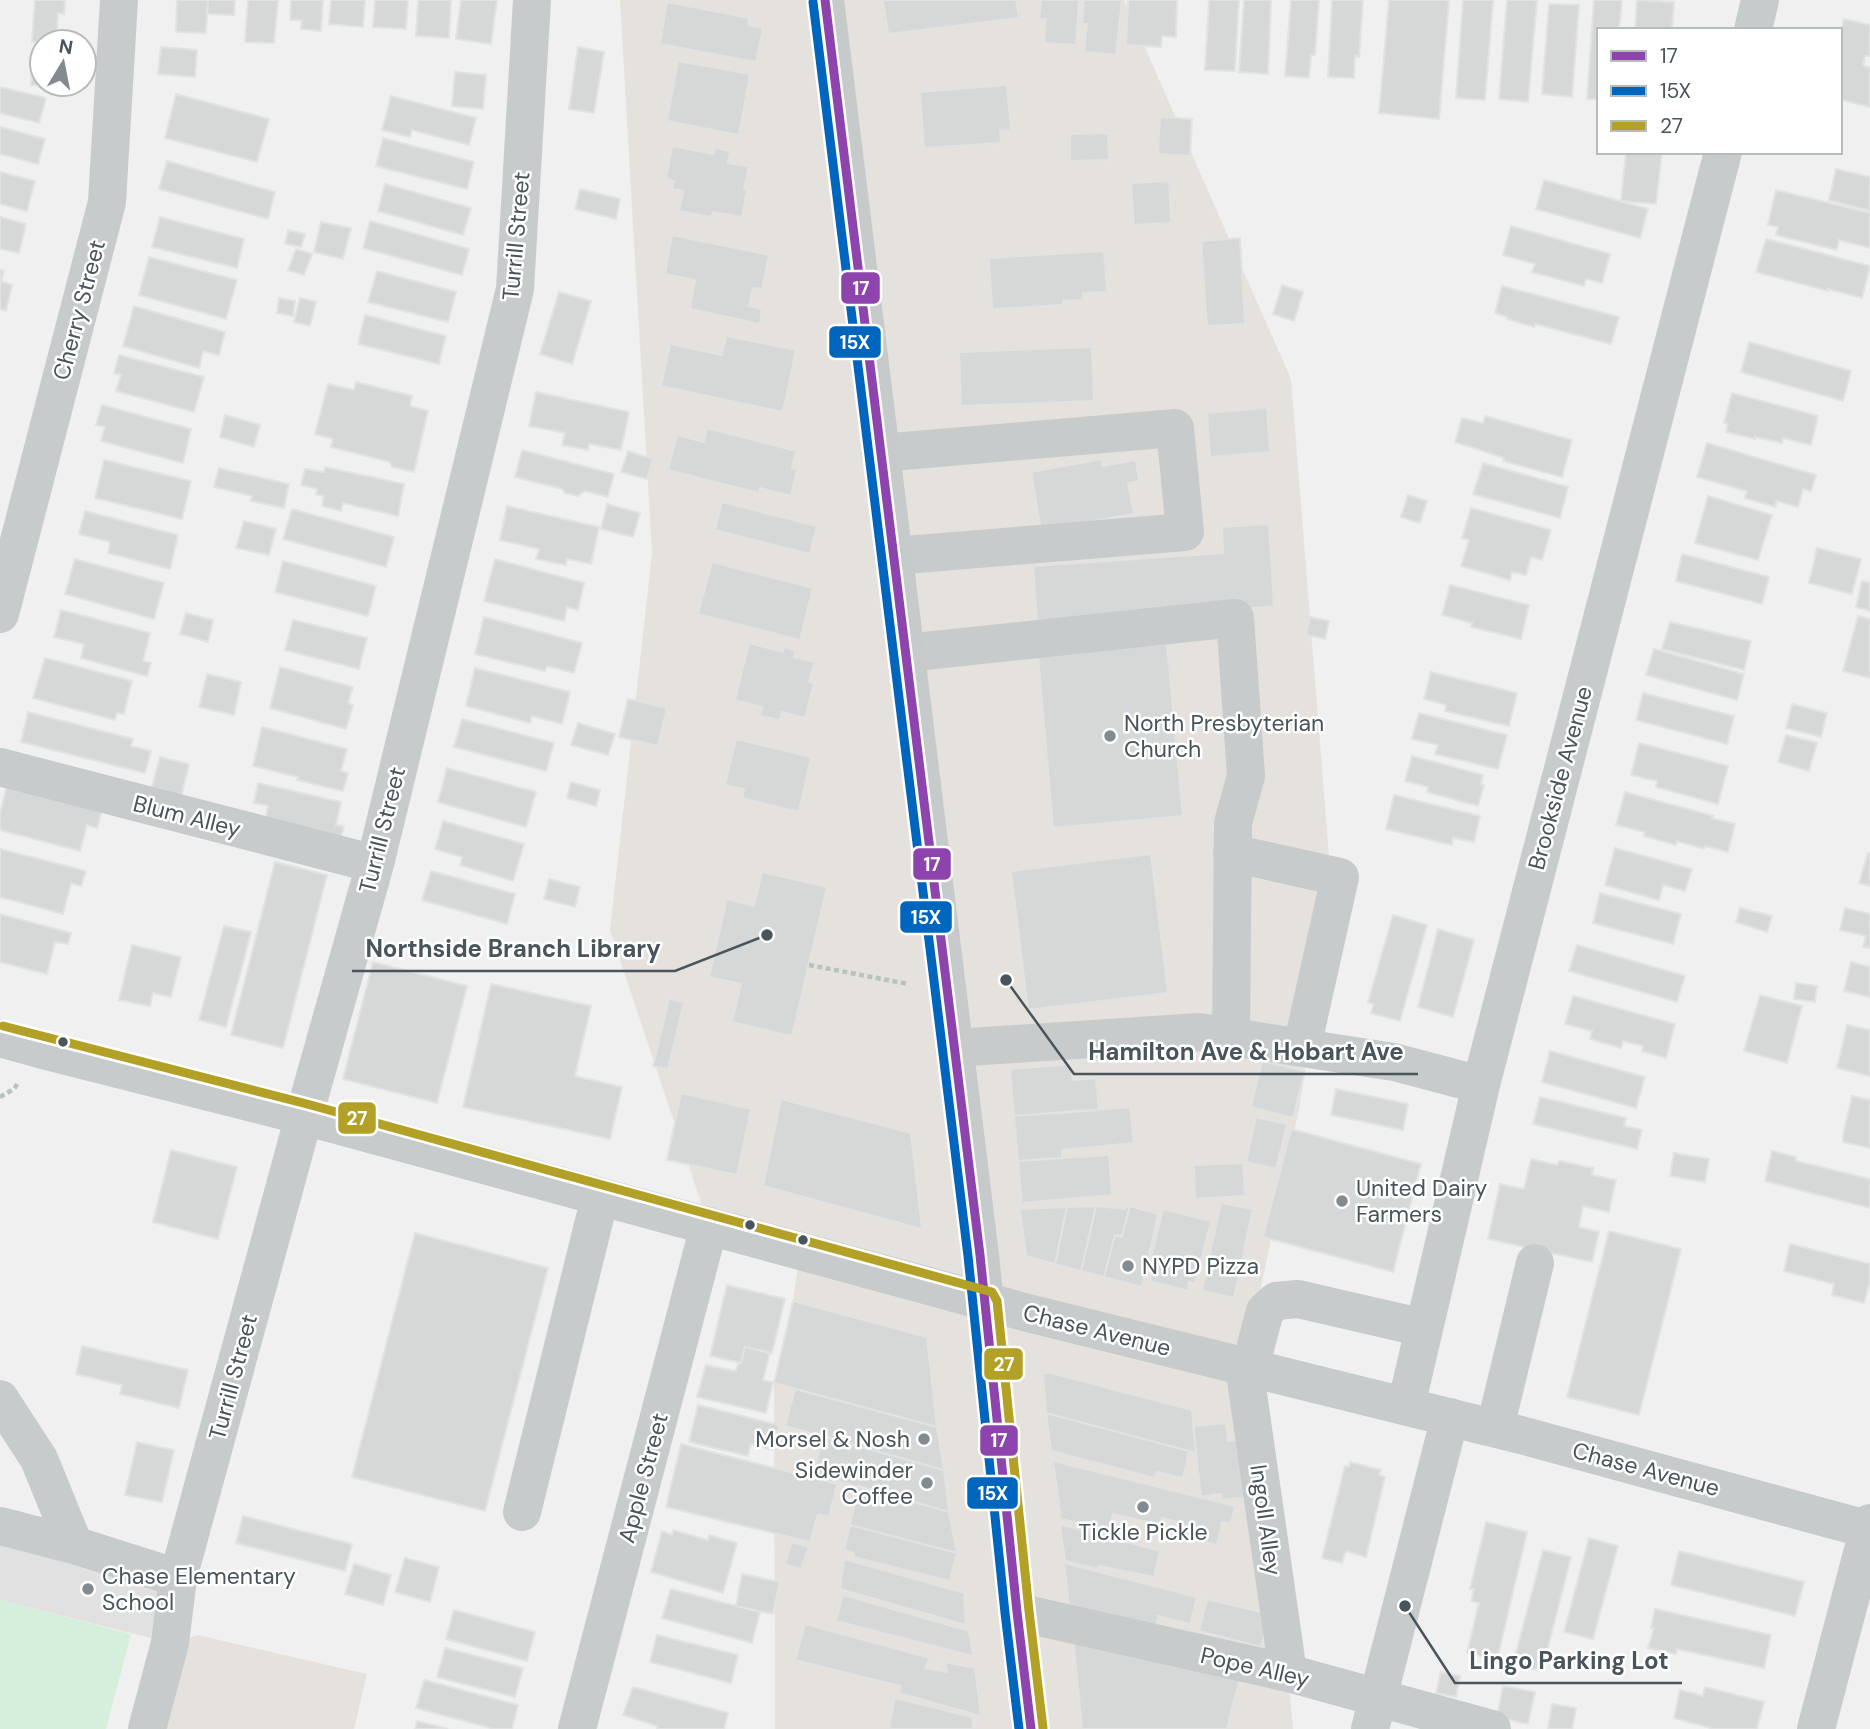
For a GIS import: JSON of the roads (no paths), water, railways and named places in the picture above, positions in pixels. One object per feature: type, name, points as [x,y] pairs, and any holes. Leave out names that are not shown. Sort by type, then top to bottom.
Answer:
[{"type":"main road","points":[[825,0],[985,1302],[1031,1729]]},
{"type":"street","name":"Cherry Street","points":[[0,614],[107,202],[119,0]]},
{"type":"street","name":"Turrill Street","points":[[147,1729],[170,1643],[178,1578],[374,864],[515,289],[532,0]]},
{"type":"street","points":[[1753,28],[1760,0]]},
{"type":"street","name":"Brookside Avenue","points":[[1406,1406],[1481,1084],[1722,154]]},
{"type":"street","points":[[880,453],[1175,428],[1185,532],[893,556]]},
{"type":"street","points":[[906,653],[1235,618],[1246,776],[1233,823],[1231,1037]]},
{"type":"street","name":"Blum Alley","points":[[0,767],[374,864]]},
{"type":"street","points":[[1232,853],[1340,877],[1302,1047]]},
{"type":"street","points":[[954,1048],[1199,1032],[1394,1062],[1481,1084]]},
{"type":"street","name":"Chase Avenue","points":[[0,1038],[304,1116],[985,1302],[1495,1428],[1869,1527]]},
{"type":"street","points":[[522,1512],[600,1197]]},
{"type":"street","name":"Apple Street","points":[[577,1729],[709,1226]]},
{"type":"street","points":[[1495,1428],[1535,1263]]},
{"type":"street","points":[[1247,1367],[1265,1311],[1276,1301],[1298,1299],[1424,1328]]},
{"type":"street","name":"Ingoll Alley","points":[[1247,1367],[1288,1673]]},
{"type":"street","points":[[0,1399],[39,1459],[74,1545]]},
{"type":"street","points":[[1375,1714],[1450,1417]]},
{"type":"street","points":[[0,1526],[74,1545],[178,1578]]},
{"type":"street","points":[[1816,1729],[1869,1527]]},
{"type":"street","name":"Pope Alley","points":[[1017,1612],[1288,1673],[1375,1714],[1492,1729]]},
{"type":"place","name":"North Presbyterian Church","points":[[1110,736]]},
{"type":"place","name":"Northside Branch Library","points":[[767,935]]},
{"type":"place","name":"Hamilton Ave & Hobart Ave","points":[[1006,980]]},
{"type":"place","name":"United Dairy Farmers","points":[[1342,1201]]},
{"type":"place","name":"NYPD Pizza","points":[[1128,1266]]},
{"type":"place","name":"Morsel & Nosh","points":[[924,1439]]},
{"type":"place","name":"Sidewinder Coffee","points":[[927,1483]]},
{"type":"place","name":"Tickle Pickle","points":[[1143,1507]]},
{"type":"place","name":"Chase Elementary School","points":[[88,1589]]},
{"type":"place","name":"Lingo Parking Lot","points":[[1405,1606]]}]
